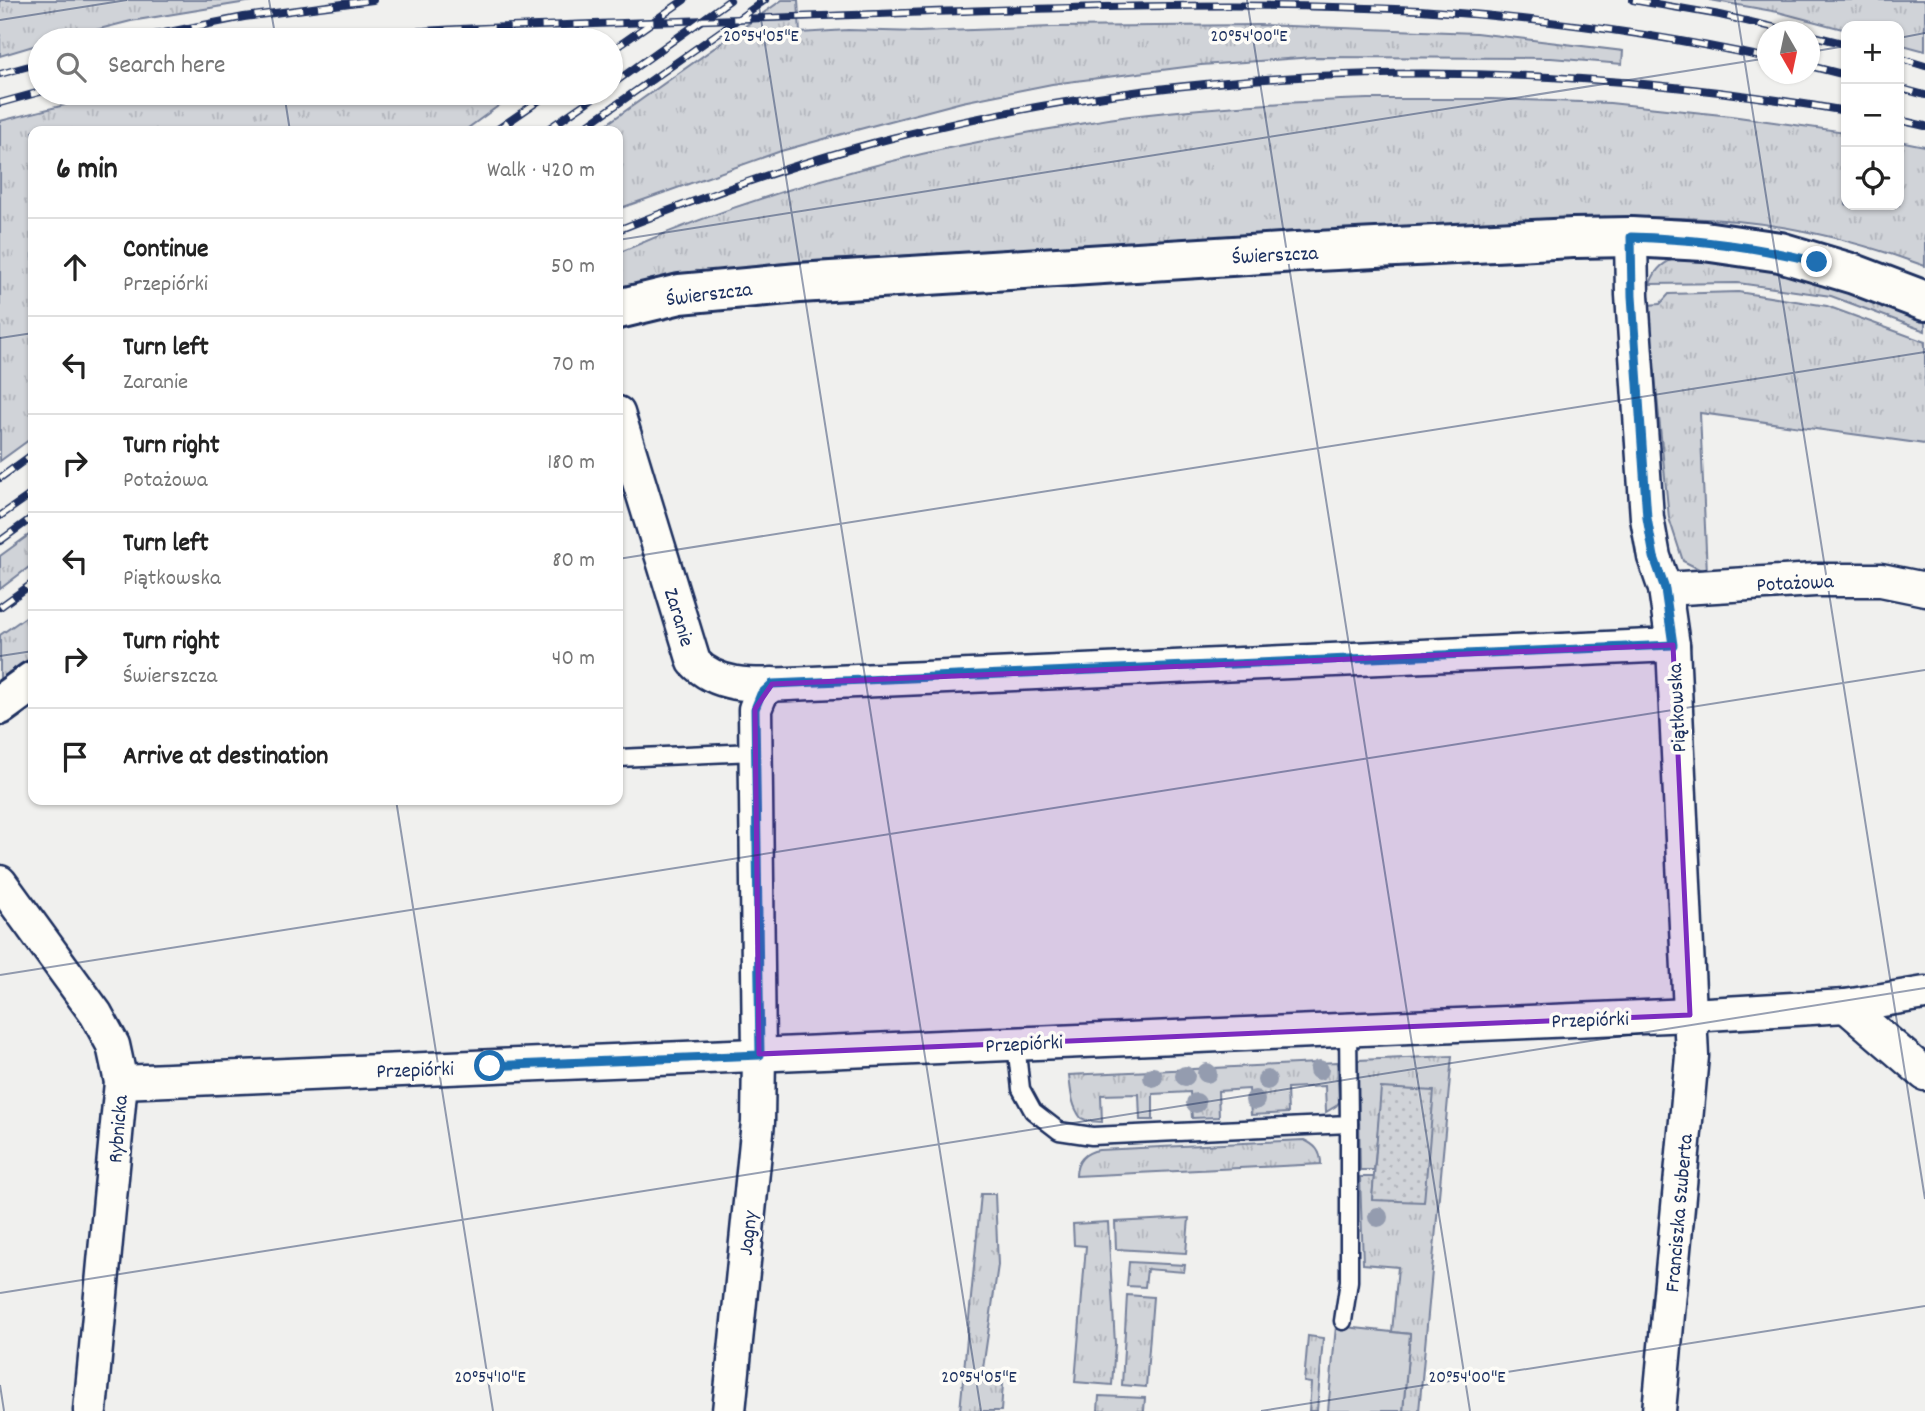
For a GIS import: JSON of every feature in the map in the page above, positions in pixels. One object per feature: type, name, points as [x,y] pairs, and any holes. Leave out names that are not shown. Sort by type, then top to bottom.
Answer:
[{"type":"street","name":"Świerszcza","points":[[623,308],[680,294],[799,283],[1297,252],[1631,237],[1704,241],[1780,252],[1854,274],[1925,301]]},
{"type":"street","name":"Piątkowska","points":[[1631,237],[1632,296],[1647,518],[1654,557],[1665,589],[1673,645],[1690,1015]]},
{"type":"street","name":"Zaranie","points":[[623,429],[694,662],[704,673],[726,682],[772,684]]},
{"type":"street","name":"Potażowa","points":[[1665,589],[1815,580],[1881,580],[1925,589]]},
{"type":"street","points":[[760,1055],[755,709],[761,694],[772,684],[1673,645]]},
{"type":"street","points":[[0,705],[28,685]]},
{"type":"street","name":"Rybnicka","points":[[0,882],[96,1014],[113,1045],[121,1082],[90,1411]]},
{"type":"street","name":"Przepiórki","points":[[121,1082],[1690,1015],[1846,1006],[1925,993]]},
{"type":"street","points":[[1846,1006],[1925,1073]]},
{"type":"street","name":"Franciszka Szuberta","points":[[1659,1411],[1692,1056],[1690,1015]]},
{"type":"street","name":"Jagny","points":[[729,1411],[758,1122],[760,1055]]},
{"type":"lane","points":[[623,758],[754,752]]},
{"type":"lane","points":[[1343,1321],[1349,1281],[1348,1030]]},
{"type":"lane","points":[[1016,1044],[1021,1089],[1033,1111],[1059,1131],[1092,1136],[1349,1124]]},
{"type":"highlighted area","points":[[1673,645],[1690,1015],[759,1054],[755,709],[772,684]]},
{"type":"green space","points":[[0,0],[259,0],[103,28],[28,28],[28,48],[0,56]]},
{"type":"green space","points":[[782,0],[798,0],[800,33],[848,30],[919,32],[1052,27],[1259,25],[1476,33],[1623,51],[1622,64],[1551,58],[1314,57],[1201,65],[1052,84],[962,102],[781,151],[623,207],[623,126],[604,126]]},
{"type":"green space","points":[[1710,0],[1925,0],[1925,51],[1904,45],[1904,21],[1841,21],[1841,29],[1778,12]]},
{"type":"green space","points":[[1368,99],[1491,99],[1610,103],[1841,131],[1841,210],[1904,210],[1904,142],[1925,146],[1925,266],[1832,237],[1785,227],[1686,218],[1610,218],[1533,220],[795,262],[706,273],[623,289],[623,251],[724,211],[779,193],[944,149],[1121,117]]},
{"type":"green space","points":[[65,105],[500,105],[471,126],[28,126],[28,441],[0,461],[0,121]]},
{"type":"green space","points":[[1681,257],[1772,270],[1813,280],[1925,320],[1925,331],[1831,296],[1738,283],[1650,284],[1661,266]]},
{"type":"green space","points":[[1738,292],[1827,306],[1925,342],[1925,444],[1700,413],[1707,573],[1683,561],[1669,518],[1648,305],[1660,304],[1669,294]]},
{"type":"green space","points":[[28,536],[28,568],[0,589],[0,556]]},
{"type":"green space","points":[[28,615],[28,660],[0,681],[0,635]]},
{"type":"green space","points":[[1452,1056],[1419,1411],[1403,1411],[1410,1334],[1392,1332],[1398,1267],[1363,1264],[1360,1177],[1374,1177],[1372,1200],[1382,1088],[1374,1170],[1360,1170],[1358,1060]]},
{"type":"green space","points":[[1337,1062],[1339,1102],[1326,1112],[1325,1086],[1287,1088],[1288,1113],[1251,1115],[1249,1089],[1218,1091],[1219,1117],[1192,1118],[1190,1092],[1153,1094],[1153,1120],[1140,1120],[1139,1094],[1101,1095],[1102,1122],[1088,1121],[1081,1118],[1075,1108],[1069,1075]]},
{"type":"green space","points":[[1381,1088],[1434,1091],[1424,1202],[1372,1200]]},
{"type":"green space","points":[[1304,1140],[1317,1149],[1321,1164],[1076,1176],[1082,1158],[1099,1150]]},
{"type":"green space","points":[[981,1194],[995,1194],[998,1265],[981,1382],[1003,1384],[1001,1411],[960,1411]]},
{"type":"green space","points":[[1189,1218],[1186,1253],[1116,1249],[1115,1222]]},
{"type":"green space","points":[[1108,1222],[1115,1344],[1112,1385],[1075,1382],[1086,1246],[1074,1245],[1073,1224]]},
{"type":"green space","points":[[1129,1262],[1185,1265],[1184,1272],[1147,1269],[1145,1287],[1127,1286]]},
{"type":"green space","points":[[1127,1295],[1153,1297],[1146,1387],[1122,1385]]},
{"type":"green space","points":[[1336,1326],[1410,1334],[1403,1411],[1328,1411]]},
{"type":"green space","points":[[1308,1336],[1323,1338],[1317,1411],[1309,1411],[1311,1383],[1304,1382]]},
{"type":"green space","points":[[1099,1396],[1145,1398],[1144,1411],[1098,1411]]},
{"type":"railway","points":[[189,28],[244,17],[373,0]]},
{"type":"railway","points":[[623,43],[684,0]]},
{"type":"railway","points":[[623,76],[730,0]]},
{"type":"railway","points":[[623,100],[765,0]]},
{"type":"railway","points":[[1633,0],[1757,24]]},
{"type":"railway","points":[[485,28],[1046,8],[1345,7],[1508,17],[1638,34],[1757,56]]},
{"type":"railway","points":[[1820,38],[1841,43]]},
{"type":"railway","points":[[1904,60],[1925,66]]},
{"type":"railway","points":[[0,74],[28,66]]},
{"type":"railway","points":[[1820,68],[1841,74]]},
{"type":"railway","points":[[623,228],[753,180],[892,138],[1009,112],[1128,93],[1247,80],[1368,74],[1488,75],[1608,81],[1727,93],[1841,110]]},
{"type":"railway","points":[[1904,89],[1925,95]]},
{"type":"railway","points":[[0,103],[28,95]]},
{"type":"railway","points":[[502,126],[533,105]]},
{"type":"railway","points":[[552,126],[583,105]]},
{"type":"railway","points":[[586,126],[616,105]]},
{"type":"railway","points":[[1904,121],[1925,126]]},
{"type":"railway","points":[[0,478],[28,458]]},
{"type":"railway","points":[[0,516],[28,496]]},
{"type":"railway","points":[[0,541],[28,521]]},
{"type":"railway","points":[[0,607],[28,587]]},
{"type":"route","points":[[490,1066],[760,1055],[755,709],[761,694],[772,684],[1673,645],[1665,589],[1654,557],[1647,518],[1632,296],[1631,237],[1743,245],[1817,262]]}]
